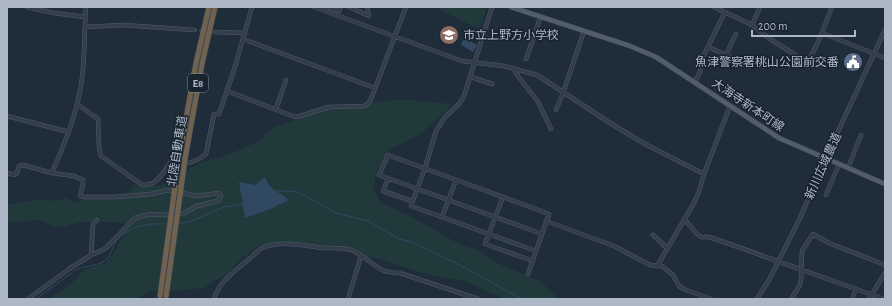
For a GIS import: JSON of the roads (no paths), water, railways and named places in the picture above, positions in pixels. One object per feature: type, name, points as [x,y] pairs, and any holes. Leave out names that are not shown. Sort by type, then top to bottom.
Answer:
[{"type":"highway","name":"北陸自動車道","points":[[184,160],[195,70],[209,7]]},
{"type":"highway","name":"北陸自動車道","points":[[163,298],[184,160],[199,77],[215,7]]},
{"type":"main road","name":"大海寺新本町線","points":[[513,7],[630,46],[656,57],[779,138],[885,184]]},
{"type":"street","points":[[27,7],[54,13],[85,17]]},
{"type":"street","points":[[52,173],[69,132],[77,104],[82,78],[86,7]]},
{"type":"street","points":[[184,160],[198,160],[206,154],[214,114],[219,114],[252,7]]},
{"type":"street","points":[[314,7],[462,61],[512,68],[537,75],[645,144],[704,174]]},
{"type":"street","points":[[328,7],[339,11],[341,7]]},
{"type":"street","points":[[349,7],[369,16],[367,7]]},
{"type":"street","points":[[227,91],[295,117],[329,107],[364,106],[368,104],[371,99],[406,7]]},
{"type":"street","points":[[492,7],[471,78],[464,96],[460,104],[445,117],[436,131],[425,168],[411,206],[536,251]]},
{"type":"street","points":[[714,7],[752,25],[770,39],[808,63],[832,7]]},
{"type":"street","points":[[752,25],[760,7]]},
{"type":"street","points":[[695,82],[700,72],[703,57],[725,12]]},
{"type":"street","points":[[526,59],[534,33],[538,28],[540,17]]},
{"type":"street","points":[[85,27],[123,25],[194,30]]},
{"type":"street","name":"新川広域農道","points":[[757,299],[769,280],[800,218],[885,30]]},
{"type":"street","points":[[556,110],[584,31]]},
{"type":"street","points":[[215,32],[245,33]]},
{"type":"street","points":[[822,33],[885,58]]},
{"type":"street","points":[[726,55],[736,34]]},
{"type":"street","points":[[243,38],[375,88]]},
{"type":"street","points":[[708,47],[735,59]]},
{"type":"street","points":[[512,68],[538,102],[551,129]]},
{"type":"street","points":[[471,78],[492,84]]},
{"type":"street","points":[[276,109],[286,80]]},
{"type":"street","points":[[77,104],[98,119],[101,156],[142,185],[148,186],[154,183],[159,179],[171,162],[174,162]]},
{"type":"street","points":[[658,266],[685,220],[699,192],[704,174],[730,106]]},
{"type":"street","points":[[7,116],[69,132]]},
{"type":"street","points":[[848,168],[860,135]]},
{"type":"street","points":[[528,274],[532,261],[536,251],[542,234],[546,222],[549,214],[388,155],[379,175],[542,234]]},
{"type":"street","points":[[826,195],[838,164]]},
{"type":"street","points":[[7,173],[15,175],[19,166],[22,165],[52,173],[74,176],[83,180],[80,196],[84,197],[115,197],[151,194],[168,190],[196,196],[214,193],[221,194],[218,201],[197,206],[184,213],[164,215],[150,214],[138,217],[105,249],[69,269],[28,299]]},
{"type":"street","points":[[388,178],[383,191],[412,201]]},
{"type":"street","points":[[442,217],[456,180]]},
{"type":"street","points":[[503,197],[485,244],[532,261]]},
{"type":"street","points":[[92,255],[93,224],[97,220]]},
{"type":"street","points":[[685,220],[696,233],[702,237],[709,237],[884,299]]},
{"type":"street","points":[[546,222],[614,246],[650,265],[662,266],[673,275],[679,286],[699,297],[711,299]]},
{"type":"street","points":[[791,299],[800,285],[802,251],[813,234],[830,243],[885,265]]},
{"type":"street","points":[[653,235],[668,249]]},
{"type":"street","points":[[214,299],[217,290],[260,248],[287,243],[325,248],[340,247],[352,250],[379,269],[389,273],[400,273],[478,299]]},
{"type":"street","points":[[348,299],[361,256]]},
{"type":"street","points":[[869,299],[885,273]]},
{"type":"street","points":[[852,299],[856,289]]},
{"type":"water","points":[[464,38],[477,45],[473,52],[461,45]]},
{"type":"water","points":[[265,177],[269,186],[289,200],[268,210],[245,218],[239,182],[255,185]]},
{"type":"waterway","points":[[274,191],[298,192],[336,213],[368,221],[399,239],[412,242],[458,264],[522,299]]},
{"type":"waterway","points":[[178,224],[192,221],[224,207],[244,204]]},
{"type":"waterway","points":[[36,299],[77,269],[104,262],[110,256],[116,241],[126,232],[139,226],[167,224]]},
{"type":"tunnel","points":[[194,30],[205,31]]},
{"type":"place","name":"市立上野方小学校","points":[[449,35]]},
{"type":"place","name":"魚津警察署桃山公園前交番","points":[[853,62]]}]
